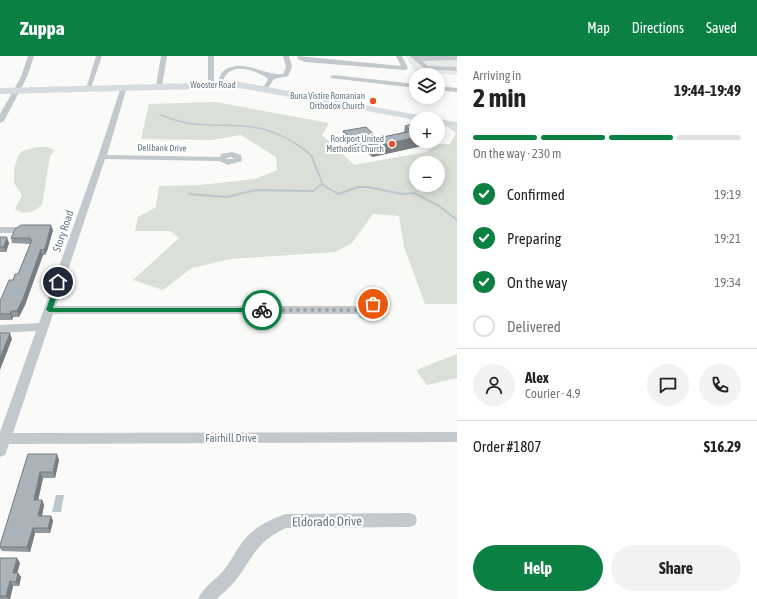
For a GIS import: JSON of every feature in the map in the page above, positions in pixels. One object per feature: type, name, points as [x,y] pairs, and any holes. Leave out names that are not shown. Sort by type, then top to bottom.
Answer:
[{"type":"main road","name":"Wooster Road","points":[[0,91],[240,85],[409,116]]},
{"type":"main road","points":[[445,123],[457,125]]},
{"type":"street","points":[[0,121],[32,56]]},
{"type":"street","points":[[88,88],[99,56]]},
{"type":"street","points":[[159,86],[164,56]]},
{"type":"street","points":[[211,56],[215,85]]},
{"type":"street","points":[[215,85],[225,72],[233,69],[252,69],[269,76],[285,76],[288,67],[286,56]]},
{"type":"street","points":[[300,56],[300,58],[305,60],[405,68],[399,56]]},
{"type":"street","points":[[416,60],[445,57],[457,58]]},
{"type":"street","points":[[445,57],[456,69]]},
{"type":"street","points":[[416,60],[427,68],[456,69]]},
{"type":"street","points":[[264,90],[271,80],[269,76]]},
{"type":"street","points":[[334,77],[409,85]]},
{"type":"street","name":"Story Road","points":[[1,443],[44,327],[124,88]]},
{"type":"street","points":[[445,89],[457,90]]},
{"type":"street","name":"Dellbank Drive","points":[[102,157],[222,158]]},
{"type":"street","points":[[0,230],[17,230]]},
{"type":"street","points":[[49,310],[361,310]]},
{"type":"street","points":[[0,329],[44,327]]},
{"type":"street","name":"Fairhill Drive","points":[[1,443],[457,437]]},
{"type":"street","name":"Eldorado Drive","points":[[206,599],[228,576],[250,544],[266,530],[285,521],[410,520]]},
{"type":"shaded area","points":[[406,56],[453,56],[457,59],[457,75],[445,74],[445,68],[413,68]]},
{"type":"shaded area","points":[[215,102],[329,123],[322,135],[354,165],[426,152],[431,148],[445,148],[445,144],[450,144],[456,133],[448,127],[449,124],[457,126],[457,304],[425,304],[404,247],[399,216],[373,214],[352,243],[335,252],[230,259],[192,268],[163,290],[133,280],[179,238],[170,231],[135,231],[138,217],[156,207],[159,186],[200,185],[255,179],[277,170],[276,157],[241,135],[211,140],[141,139],[149,104]]},
{"type":"shaded area","points":[[37,147],[47,147],[55,150],[50,156],[42,205],[36,210],[26,213],[15,209],[22,195],[14,183],[14,170],[18,156],[22,151]]},
{"type":"shaded area","points":[[457,354],[457,378],[427,385],[416,370]]},
{"type":"shaded area","points":[[56,495],[64,495],[61,512],[52,512]]},
{"type":"building","points":[[366,127],[378,138],[409,132],[409,139],[374,147],[362,136],[352,139],[343,131]]},
{"type":"building","points":[[21,225],[51,225],[46,245],[44,250],[41,249],[23,299],[17,311],[11,311],[10,314],[0,314],[0,299],[9,280],[13,280],[15,274],[18,274],[32,240],[29,240],[30,238],[11,238],[15,229]]},
{"type":"building","points":[[0,237],[7,237],[4,247],[0,247]]},
{"type":"building","points":[[0,333],[10,333],[0,358]]},
{"type":"building","points":[[28,454],[57,454],[53,472],[40,472],[34,500],[42,500],[38,516],[51,516],[48,528],[33,528],[27,547],[0,547],[0,545]]},
{"type":"building","points":[[0,558],[17,558],[13,573],[18,573],[16,582],[10,581],[6,596],[0,596]]},
{"type":"waterway","points":[[160,115],[180,122],[262,129],[288,139],[302,148]]},
{"type":"waterway","points":[[301,147],[311,155],[323,185],[338,194],[358,187],[368,187],[402,194],[414,193],[439,206],[457,220]]},
{"type":"waterway","points":[[189,194],[227,197],[256,190],[313,191],[322,184]]},
{"type":"way so far","points":[[262,310],[361,310],[364,304],[373,304]]},
{"type":"place","name":"Buna Vistire Romanian Orthodox Church","points":[[373,101]]},
{"type":"place","name":"Rockport United Methodist Church","points":[[392,144]]},
{"type":"route","points":[[58,282],[49,310],[262,310]]}]
